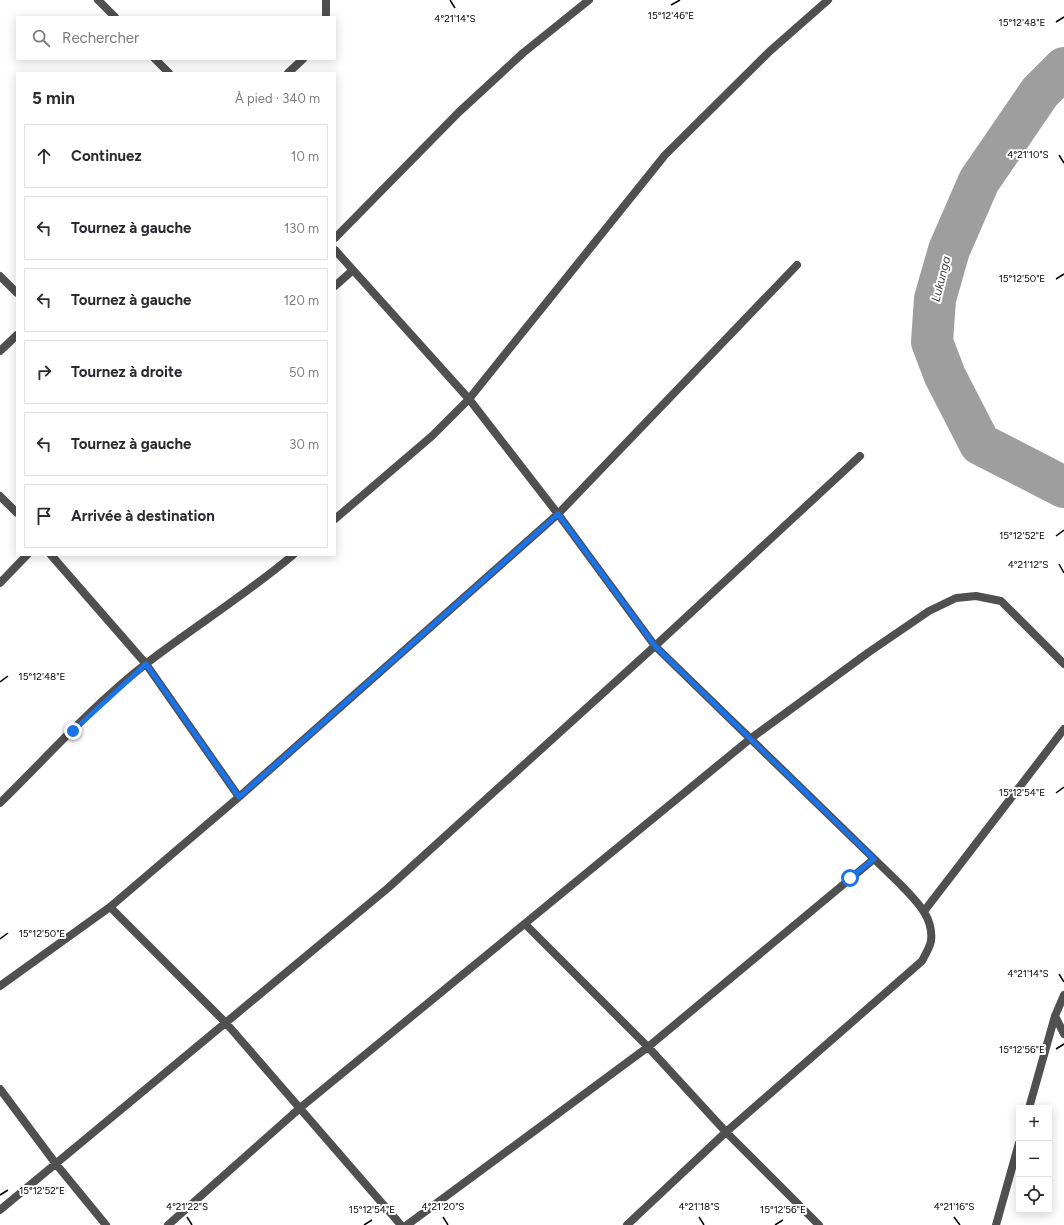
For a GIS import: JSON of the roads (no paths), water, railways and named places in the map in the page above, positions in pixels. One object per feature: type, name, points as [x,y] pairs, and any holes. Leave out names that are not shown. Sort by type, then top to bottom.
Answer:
[{"type":"street","points":[[98,0],[114,16]]},
{"type":"street","points":[[326,0],[326,16]]},
{"type":"street","points":[[336,237],[459,112],[523,53],[589,0]]},
{"type":"street","points":[[336,518],[432,436],[469,399],[665,155],[770,51],[828,0]]},
{"type":"street","points":[[156,60],[167,72]]},
{"type":"street","points":[[289,72],[301,60]]},
{"type":"street","points":[[336,251],[469,399],[558,514],[655,646],[925,910],[931,928],[931,942],[922,961],[726,1132],[627,1225]]},
{"type":"street","points":[[0,986],[110,907],[239,797],[558,514],[797,265]]},
{"type":"street","points":[[336,285],[353,270]]},
{"type":"street","points":[[0,276],[16,292]]},
{"type":"street","points":[[0,351],[16,336]]},
{"type":"street","points":[[0,1210],[388,888],[655,646],[860,456]]},
{"type":"street","points":[[0,496],[16,512]]},
{"type":"street","points":[[0,583],[26,556]]},
{"type":"street","points":[[52,556],[146,664],[239,797]]},
{"type":"street","points":[[0,803],[94,710],[146,664],[265,578],[292,556]]},
{"type":"street","points":[[168,1225],[300,1108],[750,739],[869,652],[929,611],[956,598],[976,596],[1001,601],[1064,664]]},
{"type":"street","points":[[925,910],[1064,730]]},
{"type":"street","points":[[407,1225],[648,1047],[874,859]]},
{"type":"street","points":[[110,907],[226,1023],[401,1225]]},
{"type":"street","points":[[525,924],[648,1047],[726,1132],[819,1225]]},
{"type":"street","points":[[1030,1105],[1055,1016],[1064,995]]},
{"type":"street","points":[[1055,1016],[1064,1034]]},
{"type":"street","points":[[0,1090],[56,1164],[106,1225]]},
{"type":"street","points":[[996,1225],[1016,1154]]},
{"type":"waterway","name":"Lukunga","points":[[1064,68],[1040,92],[979,181],[949,250],[935,299],[932,342],[945,376],[980,444],[1064,487]]}]
